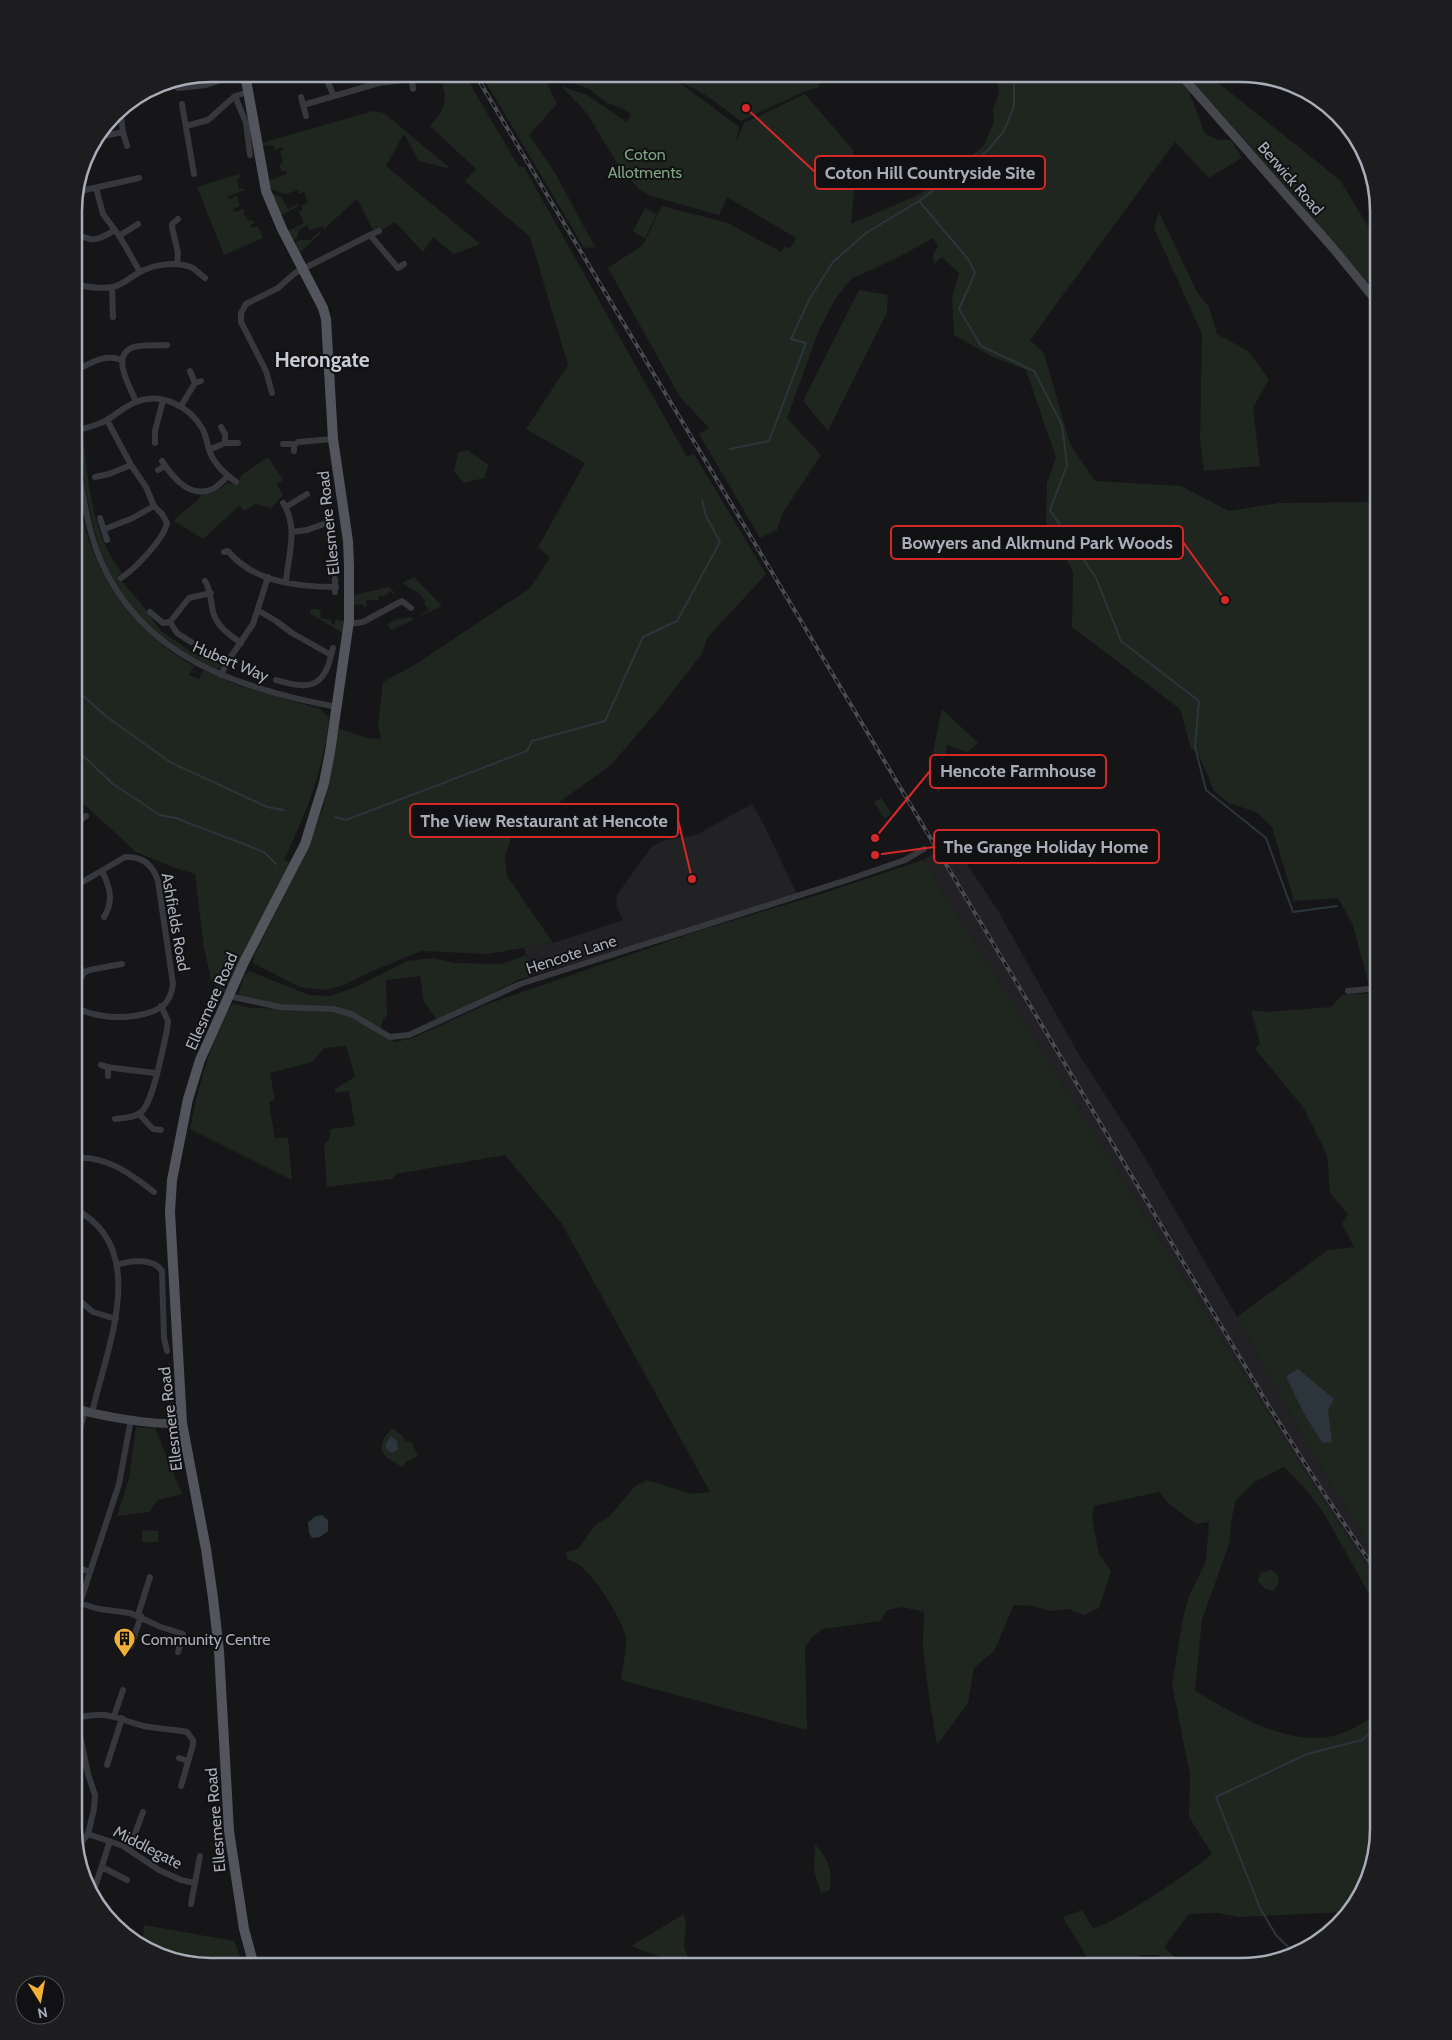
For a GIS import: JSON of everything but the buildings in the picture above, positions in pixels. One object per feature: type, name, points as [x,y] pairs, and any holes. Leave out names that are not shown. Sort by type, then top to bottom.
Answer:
[{"type":"main road","name":"Ellesmere Road","points":[[246,83],[266,191],[282,229],[304,269],[326,318],[333,439],[348,541],[349,624],[324,783],[305,844],[244,962],[216,1022],[188,1100],[172,1180],[170,1238],[182,1422],[206,1549],[213,1598],[219,1651],[229,1831],[244,1929],[252,1957]]},
{"type":"main road","name":"Berwick Road","points":[[1188,83],[1370,292]]},
{"type":"main road","points":[[82,1410],[131,1419],[173,1423],[182,1422]]},
{"type":"street","points":[[177,87],[186,89],[213,83]]},
{"type":"street","points":[[328,83],[334,96]]},
{"type":"street","points":[[303,105],[380,83]]},
{"type":"street","points":[[412,83],[413,89]]},
{"type":"street","points":[[186,126],[208,120],[235,96],[248,92]]},
{"type":"street","points":[[235,96],[244,118],[250,155]]},
{"type":"street","points":[[301,97],[306,116]]},
{"type":"street","points":[[182,103],[194,174]]},
{"type":"street","points":[[121,119],[127,146]]},
{"type":"street","points":[[108,135],[123,132]]},
{"type":"street","points":[[84,190],[139,178]]},
{"type":"street","points":[[96,188],[100,208],[140,272]]},
{"type":"street","points":[[173,222],[172,231],[178,252],[177,264]]},
{"type":"street","points":[[119,236],[138,224]]},
{"type":"street","points":[[83,235],[90,239],[96,239],[114,230]]},
{"type":"street","points":[[272,394],[266,371],[241,322],[243,308],[246,304],[278,288],[295,273],[379,231]]},
{"type":"street","points":[[370,235],[399,268]]},
{"type":"street","points":[[83,286],[94,288],[112,287],[130,280],[140,272],[160,265],[177,264],[193,268],[201,277]]},
{"type":"street","points":[[111,314],[112,287]]},
{"type":"street","points":[[136,402],[122,367],[122,360],[131,349],[167,345]]},
{"type":"street","points":[[83,367],[103,357],[113,357],[122,360]]},
{"type":"street","points":[[181,406],[198,382],[190,370]]},
{"type":"street","points":[[83,428],[107,420],[136,402],[151,399],[164,400],[181,406],[193,416],[200,424],[214,460],[236,482]]},
{"type":"street","points":[[152,438],[164,400]]},
{"type":"street","points":[[107,420],[131,465],[146,487],[154,506],[165,517],[166,524],[165,529],[139,563],[122,578]]},
{"type":"street","points":[[221,426],[225,434],[225,443]]},
{"type":"street","points":[[283,444],[292,444],[294,448],[302,442],[333,439]]},
{"type":"street","points":[[209,450],[225,443],[238,443]]},
{"type":"street","points":[[158,470],[164,463],[177,482],[197,491],[213,489],[228,476]]},
{"type":"street","points":[[95,476],[109,474],[131,465]]},
{"type":"street","name":"Hubert Way","points":[[83,487],[93,540],[116,590],[142,623],[161,640],[184,657],[221,675],[274,694],[337,707]]},
{"type":"street","points":[[286,582],[292,532],[291,522],[285,505],[307,494]]},
{"type":"street","points":[[105,529],[133,518],[154,506]]},
{"type":"street","points":[[100,518],[107,540]]},
{"type":"street","points":[[292,532],[300,532],[331,523]]},
{"type":"street","points":[[224,552],[228,551],[243,566],[268,577],[308,586],[336,586]]},
{"type":"street","points":[[221,675],[228,661],[248,634],[259,611],[268,577]]},
{"type":"street","points":[[205,581],[211,593],[216,620],[222,628],[241,643]]},
{"type":"street","points":[[150,612],[163,623],[170,622],[189,598],[211,593]]},
{"type":"street","points":[[398,593],[402,601],[412,608]]},
{"type":"street","points":[[349,624],[362,622],[402,601]]},
{"type":"street","points":[[259,611],[276,621],[292,634],[331,655]]},
{"type":"street","points":[[170,622],[177,633],[191,642]]},
{"type":"street","points":[[276,680],[307,686],[314,684],[326,673],[333,648]]},
{"type":"street","points":[[83,818],[86,816]]},
{"type":"street","name":"Hencote Lane","points":[[229,996],[280,1006],[333,1009],[351,1014],[390,1037],[409,1035],[520,984],[848,880],[905,860],[924,849]]},
{"type":"street","name":"Ashfields Road","points":[[83,881],[125,857],[134,856],[149,864],[155,872],[173,984],[172,993],[162,1006]]},
{"type":"street","points":[[102,871],[111,895],[112,911],[104,917]]},
{"type":"street","points":[[84,973],[98,968],[122,964]]},
{"type":"street","points":[[1348,991],[1370,989]]},
{"type":"street","points":[[83,1010],[87,1013],[109,1017],[134,1015],[162,1006],[168,1021],[148,1104],[139,1114],[123,1115],[115,1119]]},
{"type":"street","points":[[101,1065],[108,1068],[134,1069],[156,1073]]},
{"type":"street","points":[[108,1068],[108,1076]]},
{"type":"street","points":[[139,1114],[157,1132]]},
{"type":"street","points":[[82,1159],[101,1160],[125,1170],[144,1189],[154,1192]]},
{"type":"street","points":[[82,1215],[97,1226],[111,1247],[118,1264],[118,1295],[116,1319],[82,1429]]},
{"type":"street","points":[[118,1264],[139,1262],[156,1264],[162,1271],[164,1347]]},
{"type":"street","points":[[82,1305],[92,1312],[116,1319]]},
{"type":"street","points":[[82,1594],[119,1484],[131,1419]]},
{"type":"street","points":[[82,1569],[90,1572]]},
{"type":"street","points":[[131,1646],[150,1577]]},
{"type":"street","points":[[82,1604],[99,1609],[123,1610],[183,1634],[178,1652]]},
{"type":"street","points":[[114,1716],[123,1690]]},
{"type":"street","points":[[82,1717],[95,1714],[114,1716],[145,1726],[187,1732],[193,1740],[181,1786]]},
{"type":"street","points":[[107,1765],[122,1718]]},
{"type":"street","points":[[82,1746],[95,1795],[88,1834],[83,1840]]},
{"type":"street","points":[[179,1758],[188,1761]]},
{"type":"street","points":[[82,1766],[86,1765]]},
{"type":"street","points":[[130,1850],[144,1812]]},
{"type":"street","name":"Middlegate","points":[[88,1834],[130,1850],[159,1870],[181,1880],[195,1883]]},
{"type":"street","points":[[96,1885],[110,1841]]},
{"type":"street","name":"Middlegate","points":[[191,1904],[200,1856]]},
{"type":"street","points":[[102,1867],[127,1880]]},
{"type":"shaded area","points":[[752,804],[797,894],[643,943],[534,975],[523,946],[553,943],[623,920],[616,905],[617,895],[652,846],[666,840],[696,835]]},
{"type":"shaded area","points":[[952,842],[997,909],[1078,1053],[1135,1141],[1237,1317],[1316,1460],[1370,1544],[1370,1572],[1288,1445],[923,860]]},
{"type":"shaded area","points":[[1298,1369],[1334,1399],[1328,1410],[1332,1442],[1323,1443],[1307,1419],[1290,1385],[1286,1376]]},
{"type":"shaded area","points":[[391,1436],[397,1441],[398,1450],[391,1453],[386,1449],[386,1443]]},
{"type":"shaded area","points":[[322,1515],[328,1520],[328,1531],[320,1537],[312,1538],[309,1533],[308,1522],[316,1516]]},
{"type":"green space","points":[[442,83],[469,83],[519,167],[524,167],[687,457],[694,454],[766,574],[708,637],[701,655],[659,709],[611,765],[511,837],[505,858],[507,876],[553,943],[524,946],[524,948],[487,954],[421,951],[341,986],[326,990],[300,987],[253,963],[254,956],[302,860],[323,808],[339,728],[366,738],[381,739],[378,725],[383,682],[416,664],[529,589],[550,558],[538,547],[585,463],[526,429],[568,365],[530,237],[465,181],[476,169],[430,126],[443,108],[444,90]]},
{"type":"green space","points":[[486,83],[547,83],[557,104],[529,135],[555,173],[595,247],[584,248]]},
{"type":"green space","name":"Coton Allotments","points":[[572,83],[680,83],[739,127],[736,142],[744,123],[805,94],[853,150],[853,155],[857,156],[851,224],[920,194],[984,146],[994,121],[993,109],[999,94],[997,83],[1182,83],[1188,89],[1205,134],[1218,140],[1231,140],[1242,158],[1209,178],[1175,142],[1030,340],[1044,353],[1070,444],[1095,481],[1181,486],[1229,511],[1279,503],[1370,502],[1370,986],[1353,925],[1338,898],[1294,901],[1272,827],[1256,812],[1229,803],[1214,791],[1199,755],[1191,748],[1180,709],[1072,627],[1073,572],[1046,522],[1047,483],[1056,458],[1026,370],[993,357],[954,335],[952,298],[959,273],[942,257],[934,264],[933,254],[938,246],[933,238],[897,258],[851,279],[836,298],[819,330],[787,418],[821,455],[782,514],[777,530],[760,538],[699,434],[709,428],[680,397],[608,268],[643,245],[662,206],[728,223],[781,252],[785,246],[790,249],[796,238],[727,197],[719,215],[651,196],[639,189],[620,168],[586,112],[561,86],[587,95],[627,122],[631,114],[607,103],[589,89]]},
{"type":"green space","points":[[683,83],[819,83],[819,87],[801,93],[741,121],[704,94]]},
{"type":"green space","points":[[1194,83],[1218,83],[1340,180],[1370,230],[1370,280],[1367,283],[1299,201]]},
{"type":"green space","points":[[373,111],[384,113],[451,169],[419,161],[404,134],[386,166],[480,244],[454,254],[433,237],[423,252],[395,222],[380,231],[378,228],[373,230],[357,199],[324,229],[323,226],[310,230],[307,225],[300,229],[297,238],[293,240],[288,231],[304,223],[299,212],[302,211],[302,205],[308,202],[304,192],[299,194],[298,190],[286,194],[271,189],[268,181],[287,174],[285,170],[282,172],[279,164],[283,163],[280,151],[283,150],[282,147],[275,150],[273,145],[262,146],[262,143]]},
{"type":"green space","points":[[239,174],[240,178],[237,179],[239,189],[244,188],[245,190],[228,196],[229,199],[237,196],[240,206],[233,209],[234,212],[244,209],[244,216],[249,221],[253,220],[255,223],[250,225],[251,228],[258,226],[263,238],[224,255],[197,187]]},
{"type":"green space","points":[[272,193],[282,198],[288,209],[298,204],[299,206],[281,215]]},
{"type":"green space","points":[[645,208],[657,214],[645,238],[633,232]]},
{"type":"green space","points":[[1159,212],[1197,292],[1209,307],[1217,334],[1248,351],[1269,379],[1253,408],[1260,466],[1204,471],[1200,441],[1202,334],[1154,228]]},
{"type":"green space","points":[[319,232],[321,233],[300,252],[295,243],[300,240],[310,240]]},
{"type":"green space","points":[[859,290],[888,295],[887,312],[828,431],[803,401]]},
{"type":"green space","points":[[83,433],[89,488],[97,524],[112,557],[122,573],[117,576],[139,601],[161,631],[191,652],[222,665],[219,668],[216,669],[180,649],[147,623],[133,608],[110,574],[98,543],[87,495],[83,473]]},
{"type":"green space","points":[[467,450],[489,465],[484,478],[464,483],[454,471],[458,453]]},
{"type":"green space","points":[[268,457],[283,480],[277,484],[283,495],[271,508],[255,504],[244,511],[240,505],[203,539],[174,521],[201,495],[212,493],[228,483],[236,485],[242,475]]},
{"type":"green space","points":[[83,515],[93,553],[114,592],[126,609],[157,641],[194,666],[189,675],[199,679],[203,670],[240,686],[320,709],[329,717],[319,772],[284,860],[292,863],[225,994],[212,983],[204,948],[195,874],[136,852],[83,803]]},
{"type":"green space","points":[[414,577],[442,606],[421,614],[429,610],[424,603],[425,601],[419,593],[402,583]]},
{"type":"green space","points":[[389,587],[394,592],[394,595],[391,591],[383,597],[381,595],[378,598],[379,600],[366,600],[366,607],[363,604],[354,605],[354,595]]},
{"type":"green space","points":[[311,609],[321,610],[320,618],[331,620],[331,623],[335,624],[335,620],[347,621],[344,634],[310,613]]},
{"type":"green space","points":[[412,617],[413,620],[391,630],[387,625],[396,619]]},
{"type":"green space","points":[[942,709],[978,743],[967,752],[947,745],[939,793],[927,780]]},
{"type":"green space","points":[[881,798],[892,814],[884,818],[874,802]]},
{"type":"green space","points":[[923,860],[1288,1445],[1370,1572],[1370,1596],[1325,1515],[1309,1493],[1284,1467],[1253,1483],[1236,1500],[1229,1544],[1202,1620],[1195,1691],[1261,1726],[1297,1736],[1315,1738],[1333,1736],[1370,1718],[1370,1829],[1368,1846],[1360,1878],[1339,1912],[1239,1917],[1218,1913],[1189,1914],[1164,1947],[1176,1958],[1160,1958],[1158,1955],[1140,1955],[1141,1958],[1087,1958],[1063,1917],[1082,1910],[1093,1928],[1103,1925],[1135,1908],[1189,1872],[1212,1854],[1189,1817],[1190,1775],[1172,1684],[1183,1618],[1189,1596],[1206,1561],[1209,1522],[1196,1524],[1168,1503],[1159,1492],[1094,1506],[1092,1518],[1099,1554],[1111,1571],[1099,1608],[1084,1615],[1068,1609],[1050,1611],[1032,1606],[1014,1605],[994,1651],[974,1668],[968,1703],[937,1745],[923,1647],[924,1612],[902,1607],[887,1610],[880,1621],[823,1629],[813,1636],[805,1648],[807,1730],[621,1680],[626,1643],[624,1630],[601,1589],[581,1566],[567,1559],[566,1552],[578,1549],[595,1525],[610,1516],[634,1487],[647,1480],[692,1494],[710,1492],[562,1224],[505,1155],[396,1174],[392,1179],[327,1187],[324,1144],[329,1140],[331,1129],[355,1126],[349,1091],[335,1093],[335,1089],[355,1077],[346,1046],[324,1048],[312,1062],[270,1073],[275,1100],[269,1102],[275,1138],[288,1138],[292,1180],[190,1129],[206,1064],[232,1003],[250,1008],[331,1010],[349,1015],[395,1042],[413,1038],[485,1005],[698,931],[821,894]]},
{"type":"green space","points":[[526,955],[534,975],[518,980],[437,1020],[424,1002],[420,976],[386,980],[387,1015],[383,1020],[380,1030],[361,1016],[336,1006],[280,1004],[238,995],[244,976],[249,971],[309,995],[330,996],[356,987],[407,961],[433,958],[454,963],[502,964]]},
{"type":"green space","points":[[1370,993],[1370,1544],[1316,1460],[1237,1317],[1328,1250],[1354,1247],[1342,1224],[1348,1214],[1330,1193],[1327,1155],[1303,1107],[1255,1049],[1260,1043],[1251,1010],[1267,1012],[1331,1007],[1342,995]]},
{"type":"green space","points":[[136,1427],[155,1428],[182,1494],[158,1500],[149,1512],[117,1516],[129,1478]]},
{"type":"green space","points":[[392,1428],[403,1436],[405,1441],[411,1442],[418,1455],[407,1461],[402,1467],[387,1458],[381,1450],[383,1439]],"holes":[[[391,1437],[398,1450],[391,1453],[386,1449],[386,1443]]]},
{"type":"green space","points":[[142,1530],[158,1531],[158,1542],[142,1542]]},
{"type":"green space","points":[[1271,1570],[1277,1574],[1279,1582],[1274,1591],[1265,1589],[1258,1581],[1260,1573]]},
{"type":"green space","points":[[815,1844],[829,1865],[830,1870],[830,1890],[821,1893],[814,1871]]},
{"type":"green space","points":[[684,1914],[686,1924],[684,1946],[688,1957],[660,1957],[631,1946]]},
{"type":"green space","points":[[144,1925],[234,1941],[240,1957],[186,1955],[170,1951],[143,1938]]},
{"type":"waterway","points":[[730,449],[769,441],[806,343],[791,339],[810,298],[833,262],[866,233],[919,201],[988,150],[1004,131],[1014,106],[1014,83]]},
{"type":"waterway","points":[[919,201],[968,259],[975,273],[959,309],[981,346],[1034,371],[1062,425],[1067,465],[1050,510],[1096,578],[1121,641],[1199,701],[1195,747],[1206,790],[1266,838],[1293,912],[1337,906]]},
{"type":"waterway","points":[[335,817],[346,820],[527,751],[532,741],[605,721],[643,637],[677,621],[720,542],[706,516],[702,500]]},
{"type":"waterway","points":[[83,696],[107,717],[170,762],[267,807],[284,810]]},
{"type":"waterway","points":[[83,755],[113,784],[160,815],[176,818],[264,852],[276,864]]},
{"type":"waterway","points":[[1289,1948],[1276,1935],[1260,1908],[1216,1797],[1307,1754],[1362,1740],[1370,1732]]},
{"type":"railway","points":[[480,83],[1270,1408],[1370,1562]]},
{"type":"place","name":"Coton Hill Countryside Site","points":[[746,108]]},
{"type":"place","name":"Bowyers and Alkmund Park Woods","points":[[1225,600]]},
{"type":"place","name":"Hencote Farmhouse","points":[[875,838]]},
{"type":"place","name":"The Grange Holiday Home","points":[[875,855]]},
{"type":"place","name":"The View Restaurant at Hencote","points":[[692,879]]},
{"type":"place","name":"Community Centre","points":[[125,1658]]},
{"type":"district","name":"Herongate","points":[[322,360]]}]
